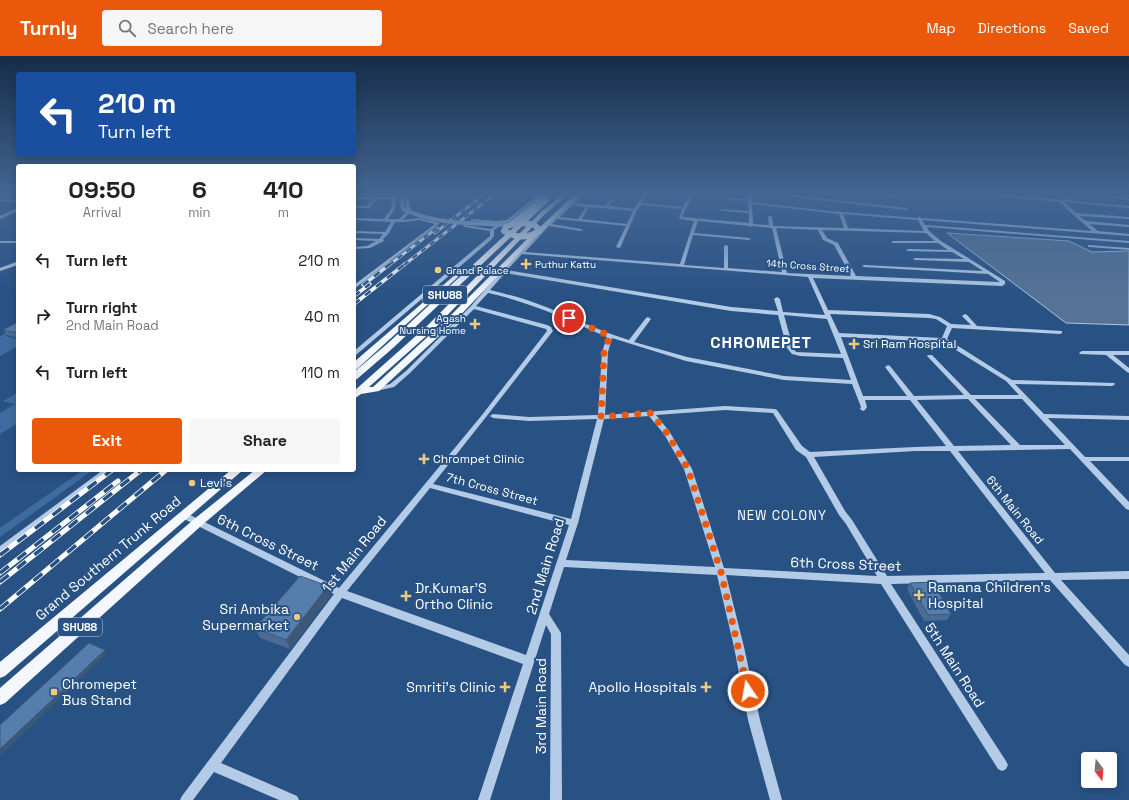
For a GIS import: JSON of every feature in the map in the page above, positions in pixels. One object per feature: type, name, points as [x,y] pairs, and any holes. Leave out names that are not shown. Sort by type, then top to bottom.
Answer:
[{"type":"main road","points":[[356,365],[505,232],[505,228]]},
{"type":"main road","name":"SHU88","points":[[356,375],[390,346],[517,228]]},
{"type":"main road","name":"SHU88","points":[[356,394],[430,328],[529,228]]},
{"type":"main road","points":[[537,228],[537,232]]},
{"type":"main road","points":[[356,394],[376,390],[448,323],[542,228]]},
{"type":"main road","points":[[505,232],[519,236],[537,232]]},
{"type":"main road","name":"Grand Southern Trunk Road","points":[[0,671],[182,515],[236,472]]},
{"type":"main road","name":"SHU88","points":[[0,698],[197,523],[260,472]]},
{"type":"street","points":[[356,248],[367,248],[382,240],[390,228]]},
{"type":"street","points":[[356,285],[431,228]]},
{"type":"street","points":[[477,228],[492,230],[495,228]]},
{"type":"street","points":[[496,228],[505,232]]},
{"type":"street","points":[[376,390],[392,386],[473,307],[504,271],[545,228]]},
{"type":"street","points":[[566,228],[581,230]]},
{"type":"street","points":[[618,247],[627,228]]},
{"type":"street","points":[[682,265],[694,228]]},
{"type":"street","points":[[773,228],[785,274]]},
{"type":"street","points":[[806,228],[927,232],[925,228]]},
{"type":"street","points":[[819,228],[825,239],[836,244],[854,278]]},
{"type":"street","points":[[946,228],[1129,242]]},
{"type":"street","points":[[1041,228],[1129,236]]},
{"type":"street","points":[[1091,228],[1119,248]]},
{"type":"street","points":[[356,352],[489,239],[492,236],[492,230]]},
{"type":"street","points":[[356,232],[387,233]]},
{"type":"street","name":"14th Cross Street","points":[[521,253],[810,276],[1002,284],[1003,282],[938,242],[927,232]]},
{"type":"street","points":[[692,234],[749,239]]},
{"type":"street","points":[[356,239],[382,240]]},
{"type":"street","points":[[0,242],[16,242]]},
{"type":"street","points":[[893,242],[938,242]]},
{"type":"street","points":[[726,246],[726,269]]},
{"type":"street","points":[[1090,246],[1129,249]]},
{"type":"street","points":[[908,250],[954,251]]},
{"type":"street","points":[[915,259],[970,261]]},
{"type":"street","points":[[0,270],[16,264]]},
{"type":"street","points":[[864,266],[990,273]]},
{"type":"street","points":[[504,271],[731,309],[781,314],[929,316],[938,318],[950,326],[1060,332]]},
{"type":"street","points":[[810,276],[837,335],[863,409]]},
{"type":"street","points":[[487,290],[536,305],[610,336],[686,359],[784,378],[853,382]]},
{"type":"street","points":[[777,299],[790,348],[794,353],[844,356]]},
{"type":"street","name":"1st Main Road","points":[[186,800],[340,593],[484,416],[550,330],[545,326],[473,307]]},
{"type":"street","points":[[965,316],[975,327]]},
{"type":"street","points":[[631,342],[648,319]]},
{"type":"street","points":[[944,340],[950,326]]},
{"type":"street","points":[[837,335],[944,340],[1010,382],[1129,507]]},
{"type":"street","name":"2nd Main Road","points":[[484,800],[574,523],[601,417],[604,352],[610,336]]},
{"type":"street","points":[[1082,353],[1129,353]]},
{"type":"street","points":[[1107,353],[1129,371]]},
{"type":"street","points":[[930,356],[1017,447]]},
{"type":"street","name":"6th Main Road","points":[[888,367],[950,448],[1052,576],[1129,662]]},
{"type":"street","points":[[1010,382],[1112,384]]},
{"type":"street","points":[[860,398],[1023,397]]},
{"type":"street","name":"5th Main Road","points":[[651,413],[725,408],[776,411],[799,448],[809,455],[842,513],[1002,765]]},
{"type":"street","points":[[494,416],[529,419],[601,417],[651,413],[667,433],[688,469],[721,572],[739,647],[754,720],[776,800]]},
{"type":"street","points":[[1042,416],[1129,418]]},
{"type":"street","points":[[809,455],[950,448],[1072,447]]},
{"type":"street","points":[[1084,459],[1129,460]]},
{"type":"street","points":[[0,551],[105,472]]},
{"type":"street","name":"7th Cross Street","points":[[428,485],[574,523]]},
{"type":"street","name":"6th Cross Street","points":[[182,515],[340,593],[529,661]]},
{"type":"street","name":"6th Cross Street","points":[[562,563],[884,580],[1129,575]]},
{"type":"street","name":"3rd Main Road","points":[[545,616],[556,632],[556,800]]},
{"type":"street","points":[[213,765],[293,800]]},
{"type":"shaded area","points":[[947,233],[1069,241],[1092,252],[1129,251],[1129,325],[1066,323]]},
{"type":"shaded area","points":[[16,328],[16,330],[5,336],[16,339],[16,347],[0,356],[0,336]]},
{"type":"shaded area","points":[[16,393],[16,424],[0,434],[0,413],[15,404],[3,401]]},
{"type":"shaded area","points":[[80,472],[90,472],[0,537],[0,528]]},
{"type":"building","points":[[16,323],[16,333],[3,330]]},
{"type":"building","points":[[300,576],[328,586],[286,640],[255,628]]},
{"type":"building","points":[[933,582],[951,614],[928,615],[910,583]]},
{"type":"building","name":"Chromepet Bus Stand","points":[[89,643],[105,650],[0,749],[0,725]]},
{"type":"railway","points":[[389,265],[437,228]]},
{"type":"railway","points":[[435,233],[442,228]]},
{"type":"railway","points":[[404,265],[452,228]]},
{"type":"railway","points":[[363,285],[390,264]]},
{"type":"railway","points":[[356,302],[405,264]]},
{"type":"railway","points":[[356,294],[370,284]]},
{"type":"railway","points":[[0,555],[109,472]]},
{"type":"railway","points":[[0,582],[138,472]]},
{"type":"railway","points":[[0,609],[164,472]]},
{"type":"railway","points":[[0,573],[118,481]]},
{"type":"place","name":"Puthur Kattu","points":[[526,264]]},
{"type":"place","name":"Grand Palace","points":[[438,270]]},
{"type":"place","name":"Agash Nursing Home","points":[[475,324]]},
{"type":"place","name":"Sri Ram Hospital","points":[[854,344]]},
{"type":"place","name":"Chrompet Clinic","points":[[424,459]]},
{"type":"place","name":"Levi's","points":[[192,483]]},
{"type":"place","name":"Ramana Children's Hospital","points":[[919,595]]},
{"type":"place","name":"Dr.Kumar'S Ortho Clinic","points":[[406,596]]},
{"type":"place","name":"Sri Ambika Supermarket","points":[[297,617]]},
{"type":"place","name":"Smriti's Clinic","points":[[505,687]]},
{"type":"place","name":"Apollo Hospitals","points":[[706,687]]},
{"type":"place","name":"Chromepet Bus Stand","points":[[54,692]]},
{"type":"district","name":"CHROMEPET","points":[[761,342]]},
{"type":"district","name":"NEW COLONY","points":[[782,515]]},
{"type":"route","points":[[569,318],[610,336],[604,352],[601,417],[651,413],[667,433],[688,469],[721,572],[748,691]]}]
